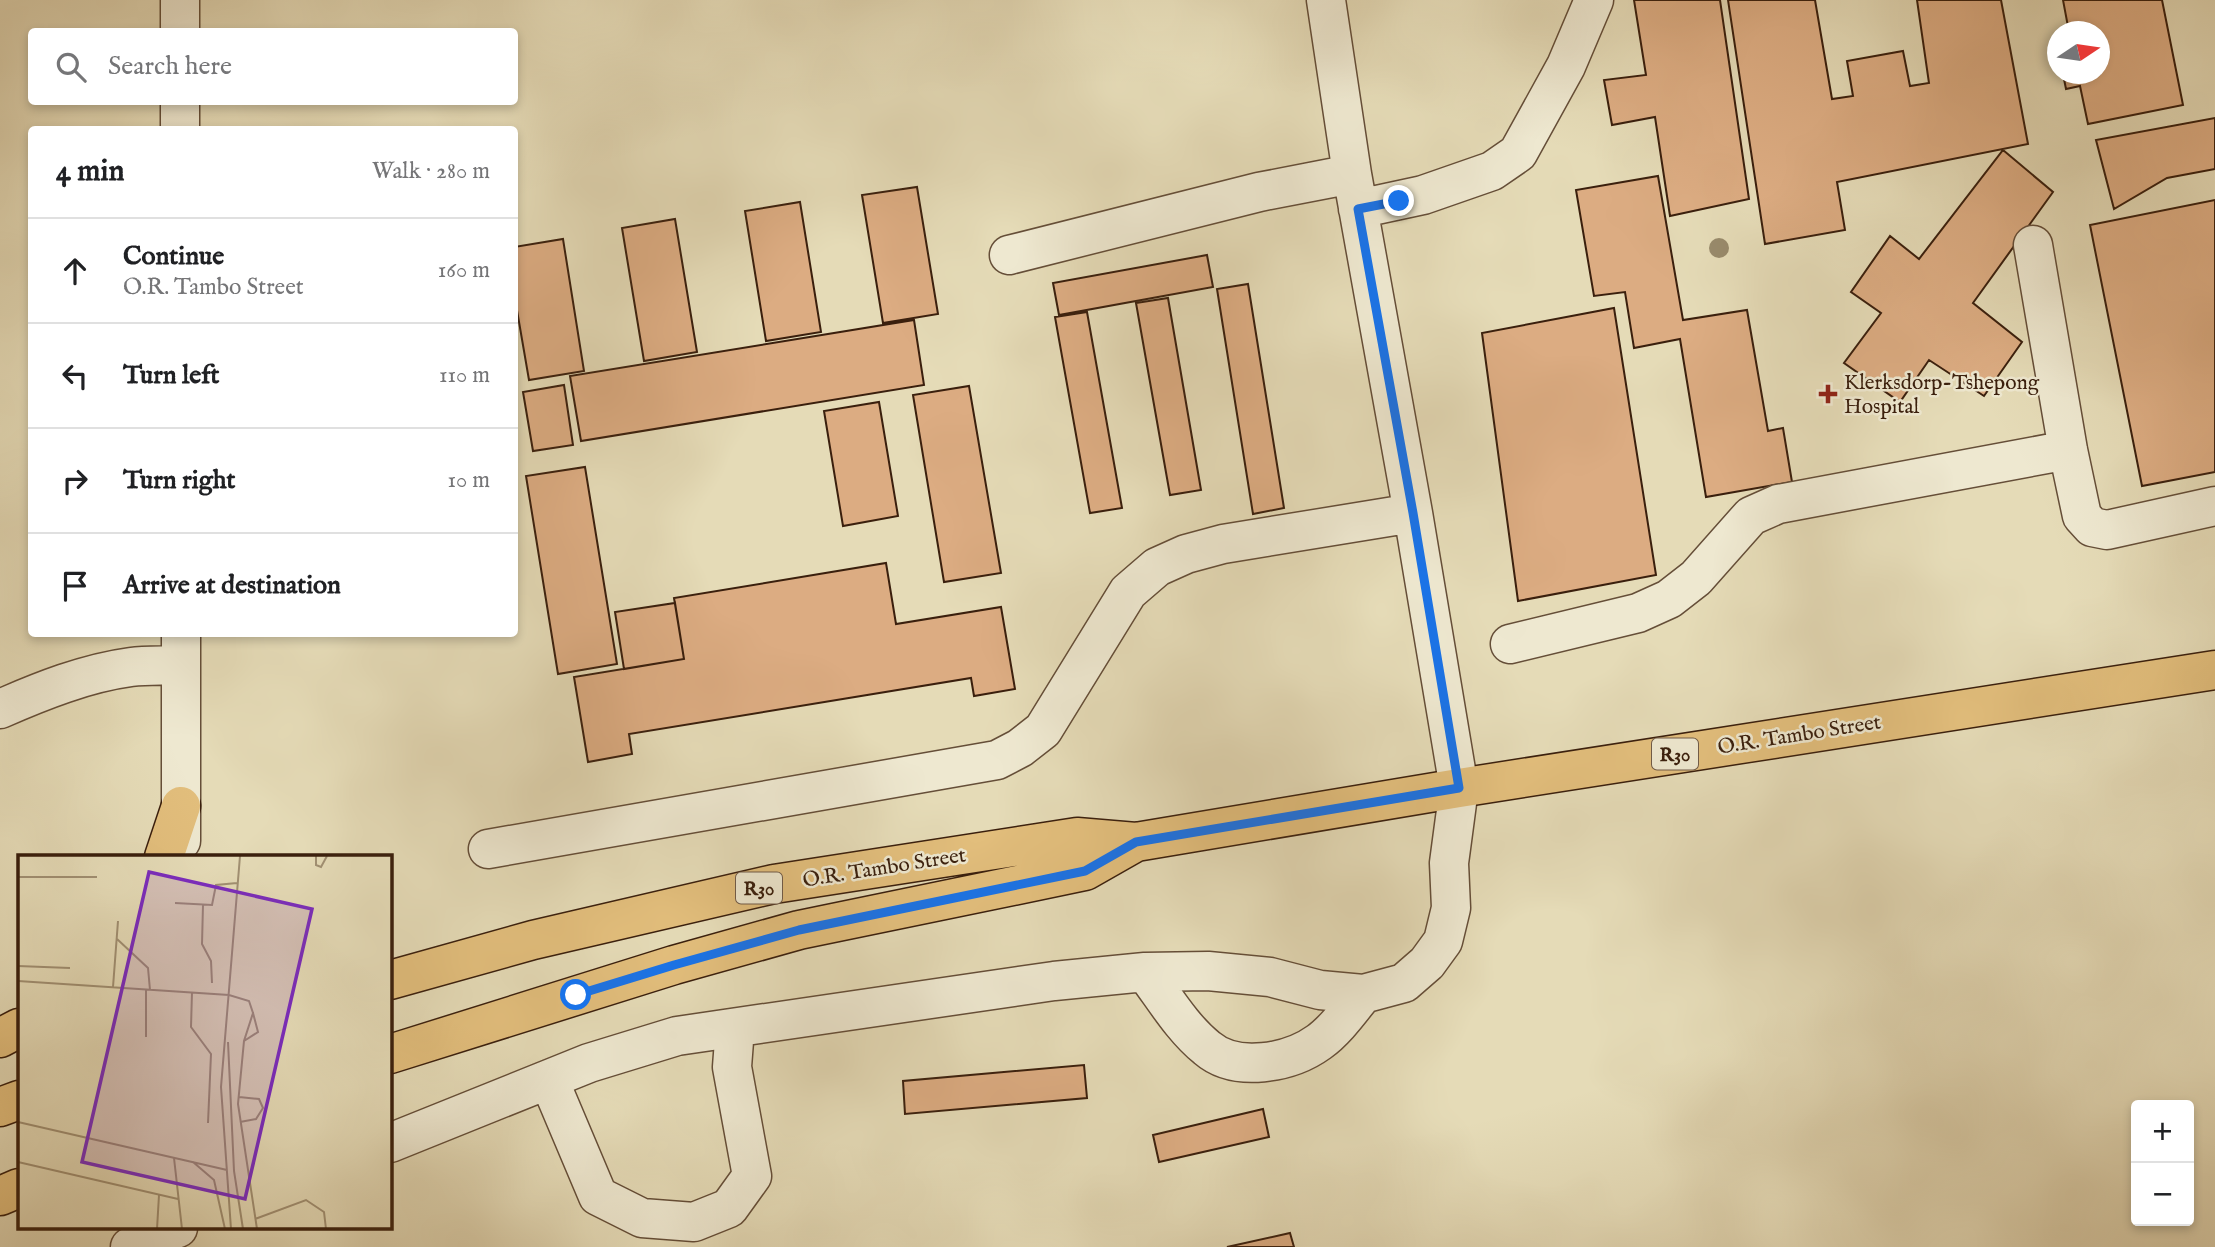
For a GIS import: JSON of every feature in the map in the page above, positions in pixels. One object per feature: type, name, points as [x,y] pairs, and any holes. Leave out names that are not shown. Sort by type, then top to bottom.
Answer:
[{"type":"main road","name":"O.R. Tambo Street","points":[[392,979],[533,940],[774,884],[1077,837],[1136,842],[1459,788],[2215,670]]},
{"type":"main road","points":[[165,855],[181,806]]},
{"type":"main road","name":"O.R. Tambo Street","points":[[392,1053],[674,965],[799,930],[1085,871],[1136,842]]},
{"type":"main road","points":[[0,1038],[18,1029]]},
{"type":"main road","points":[[0,1107],[18,1100]]},
{"type":"main road","points":[[0,1196],[18,1188]]},
{"type":"street","points":[[180,0],[180,28]]},
{"type":"street","points":[[392,1142],[589,1063],[677,1036],[1054,981],[1145,972],[1208,971],[1258,976],[1320,990],[1363,993],[1404,983],[1427,963],[1443,941],[1451,908],[1449,863],[1459,788],[1355,191],[1326,0]]},
{"type":"street","points":[[1009,255],[1259,192],[1355,191],[1423,195],[1492,171],[1518,153],[1566,66],[1594,0]]},
{"type":"street","points":[[180,105],[180,126]]},
{"type":"street","points":[[2033,245],[2082,516],[2092,527],[2107,530],[2215,506]]},
{"type":"street","points":[[1510,644],[1638,613],[1669,599],[1696,578],[1751,516],[1778,504],[2068,450]]},
{"type":"street","points":[[488,849],[997,760],[1020,748],[1043,730],[1128,592],[1157,567],[1186,554],[1223,544],[1413,513]]},
{"type":"street","points":[[0,709],[38,692],[131,667],[181,649],[180,855]]},
{"type":"street","points":[[1145,972],[1175,1012],[1208,1049],[1233,1062],[1255,1063],[1296,1055],[1320,1041],[1363,993]]},
{"type":"street","points":[[549,1080],[598,1196],[642,1218],[694,1222],[729,1208],[752,1175],[732,1067],[735,1028]]},
{"type":"street","points":[[130,1247],[173,1230]]},
{"type":"building","points":[[1634,0],[1720,0],[1749,199],[1670,216],[1655,117],[1612,125],[1604,80],[1646,75]]},
{"type":"building","points":[[1728,0],[1815,0],[1832,99],[1853,96],[1847,61],[1903,51],[1910,86],[1929,83],[1917,0],[2001,0],[2028,144],[1837,182],[1845,230],[1765,244]]},
{"type":"building","points":[[2063,0],[2162,0],[2183,105],[2088,124],[2080,86],[2066,89],[2065,84],[2110,84],[2110,21],[2067,21]]},
{"type":"building","points":[[2215,118],[2215,169],[2167,178],[2114,209],[2096,140]]},
{"type":"building","points":[[2003,150],[2053,192],[1973,303],[2022,342],[1984,396],[1929,360],[1900,402],[1844,363],[1881,313],[1851,292],[1890,236],[1919,259]]},
{"type":"building","points":[[1658,176],[1683,320],[1747,310],[1768,431],[1783,428],[1792,482],[1706,497],[1680,339],[1634,348],[1625,292],[1594,296],[1576,190]]},
{"type":"building","points":[[917,187],[938,314],[883,323],[862,195]]},
{"type":"building","points":[[2215,200],[2215,472],[2142,486],[2090,225]]},
{"type":"building","points":[[800,202],[821,332],[766,341],[745,211]]},
{"type":"building","points":[[675,219],[697,352],[644,361],[622,228]]},
{"type":"building","points":[[563,239],[584,371],[529,380],[518,316],[518,246]]},
{"type":"building","points":[[1207,255],[1213,287],[1059,315],[1053,283]]},
{"type":"building","points":[[1248,284],[1284,508],[1253,514],[1217,289]]},
{"type":"building","points":[[1168,298],[1201,490],[1170,495],[1136,303]]},
{"type":"building","points":[[1614,308],[1656,575],[1518,601],[1482,333]]},
{"type":"building","points":[[1087,312],[1122,508],[1090,513],[1055,317]]},
{"type":"building","points":[[914,320],[924,385],[581,441],[570,376]]},
{"type":"building","points":[[564,385],[573,445],[533,451],[523,392]]},
{"type":"building","points":[[969,386],[1001,573],[944,582],[913,395]]},
{"type":"building","points":[[879,402],[898,516],[843,526],[824,411]]},
{"type":"building","points":[[585,467],[617,664],[558,674],[526,476]]},
{"type":"building","points":[[886,563],[896,624],[1001,607],[1015,689],[974,696],[971,678],[629,734],[632,754],[588,762],[574,677],[684,659],[674,598]]},
{"type":"building","points":[[675,603],[684,659],[624,669],[615,612]]},
{"type":"building","points":[[1084,1065],[1087,1098],[905,1114],[903,1081]]},
{"type":"building","points":[[1263,1109],[1269,1137],[1159,1162],[1153,1135]]},
{"type":"building","points":[[1290,1233],[1294,1247],[1227,1247]]},
{"type":"place","name":"Klerksdorp-Tshepong Hospital","points":[[1828,394]]},
{"type":"route","points":[[576,995],[799,930],[1085,871],[1136,842],[1459,788],[1358,209],[1399,201]]}]
